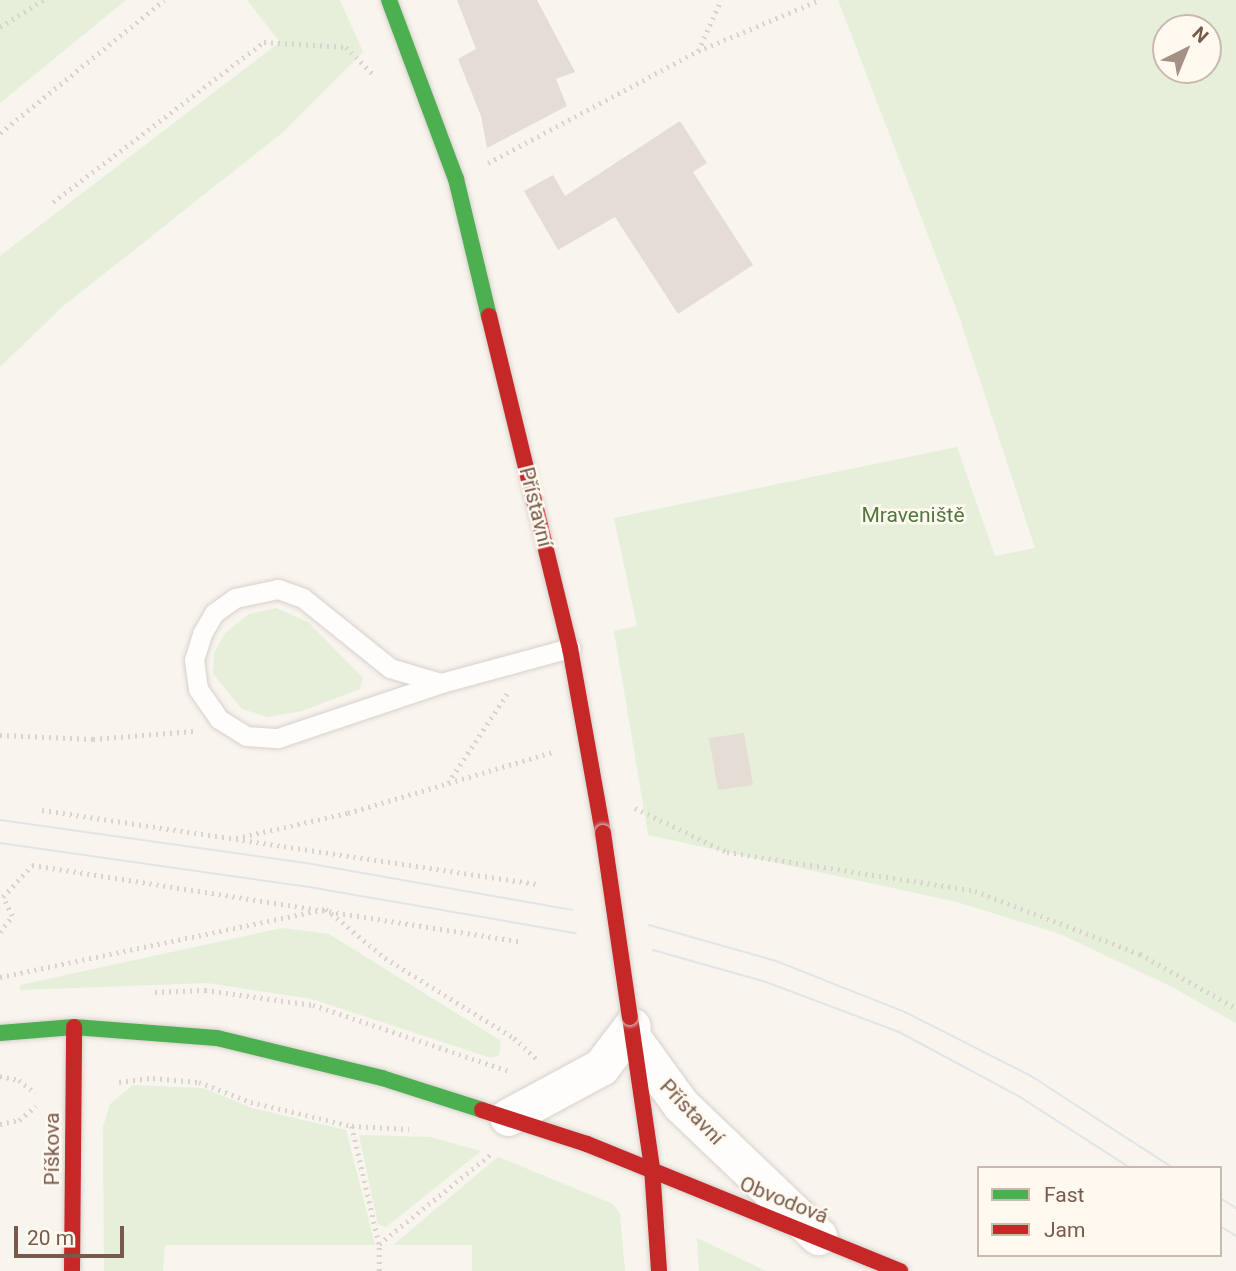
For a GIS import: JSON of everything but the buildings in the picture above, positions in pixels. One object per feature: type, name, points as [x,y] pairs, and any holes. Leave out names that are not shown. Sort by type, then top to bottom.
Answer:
[{"type":"street","name":"Přístavní","points":[[389,0],[456,179],[570,649],[600,802],[652,1168],[659,1271]]},
{"type":"street","name":"Obvodová","points":[[0,1033],[74,1027],[216,1038],[382,1078],[501,1133],[652,1168],[900,1271]]},
{"type":"street","name":"Píškova","points":[[72,1271],[74,1027]]},
{"type":"street","name":"Přístavní","points":[[632,1028],[681,1105],[818,1236]]},
{"type":"street","points":[[501,1133],[601,1067],[632,1028]]},
{"type":"lane","points":[[441,683],[390,668],[303,598],[278,589],[260,589],[236,598],[214,613],[202,634],[194,660],[198,689],[219,719],[246,736],[278,738],[441,683],[570,649]]},
{"type":"path","points":[[0,26],[43,0]]},
{"type":"path","points":[[0,133],[164,0]]},
{"type":"path","points":[[698,51],[721,0]]},
{"type":"path","points":[[456,179],[698,51],[820,0]]},
{"type":"path","points":[[54,202],[264,42],[346,47],[383,84],[415,70]]},
{"type":"path","points":[[448,784],[511,687],[498,692]]},
{"type":"path","points":[[186,720],[201,737]]},
{"type":"path","points":[[0,735],[93,738],[195,731]]},
{"type":"path","points":[[554,739],[559,764]]},
{"type":"path","points":[[234,839],[448,784],[556,751]]},
{"type":"path","points":[[600,802],[649,811],[727,852],[975,891],[1140,954],[1236,1008]]},
{"type":"path","points":[[42,810],[536,884]]},
{"type":"path","points":[[0,932],[12,916],[3,897],[32,865],[520,941]]},
{"type":"path","points":[[0,977],[326,909]]},
{"type":"path","points":[[326,909],[385,958],[513,1038],[545,1066]]},
{"type":"path","points":[[0,1076],[30,1085],[40,1106],[19,1120],[0,1124]]},
{"type":"path","points":[[118,1082],[153,1077],[199,1082],[251,1102],[352,1126],[416,1129]]},
{"type":"path","points":[[352,1126],[379,1244],[379,1271]]},
{"type":"path","points":[[482,1145],[501,1133]]},
{"type":"path","points":[[501,1133],[506,1153]]},
{"type":"path","points":[[379,1244],[501,1133]]},
{"type":"green space","points":[[0,0],[126,0],[0,103]]},
{"type":"green space","points":[[247,0],[340,0],[363,52],[282,133],[62,307],[0,367],[0,256],[280,42]]},
{"type":"green space","name":"Mraveniště","points":[[838,0],[1236,0],[1236,1023],[1170,986],[1060,934],[957,902],[648,835],[614,631],[637,626],[614,518],[957,447],[995,556],[1035,548],[959,316]]},
{"type":"green space","points":[[276,608],[308,622],[363,678],[360,689],[302,711],[268,717],[242,709],[213,674],[214,653],[225,633],[249,614]]},
{"type":"green space","points":[[282,928],[329,934],[501,1041],[499,1055],[491,1058],[312,999],[207,983],[20,990],[20,985]]},
{"type":"green space","points":[[133,1085],[203,1088],[252,1108],[346,1130],[375,1245],[165,1245],[163,1271],[104,1271],[103,1127],[110,1104]]},
{"type":"green space","points":[[359,1135],[430,1137],[481,1151],[386,1227],[378,1224]]},
{"type":"green space","points":[[498,1157],[613,1204],[620,1214],[625,1271],[472,1271],[472,1245],[393,1245]]},
{"type":"green space","points":[[697,1238],[766,1271],[699,1271]]},
{"type":"tram line","points":[[0,820],[306,863],[572,910]]},
{"type":"tram line","points":[[0,843],[303,886],[576,933]]},
{"type":"tram line","points":[[649,925],[776,961],[905,1012],[1031,1076],[1170,1166]]},
{"type":"tram line","points":[[653,950],[766,982],[899,1032],[1020,1097],[1127,1166]]},
{"type":"tram line","points":[[1222,1199],[1236,1208]]},
{"type":"tram line","points":[[1222,1227],[1236,1236]]},
{"type":"traffic: fast","points":[[389,0],[456,179],[489,316]]},
{"type":"traffic: fast","points":[[0,1033],[74,1027],[217,1038],[382,1078],[482,1110]]},
{"type":"traffic: jam","points":[[489,316],[570,648],[603,833]]},
{"type":"traffic: jam","points":[[603,833],[630,1017]]},
{"type":"traffic: jam","points":[[630,1017],[652,1168],[659,1271]]},
{"type":"traffic: jam","points":[[72,1271],[74,1027]]},
{"type":"traffic: jam","points":[[482,1110],[587,1144],[900,1271]]}]
